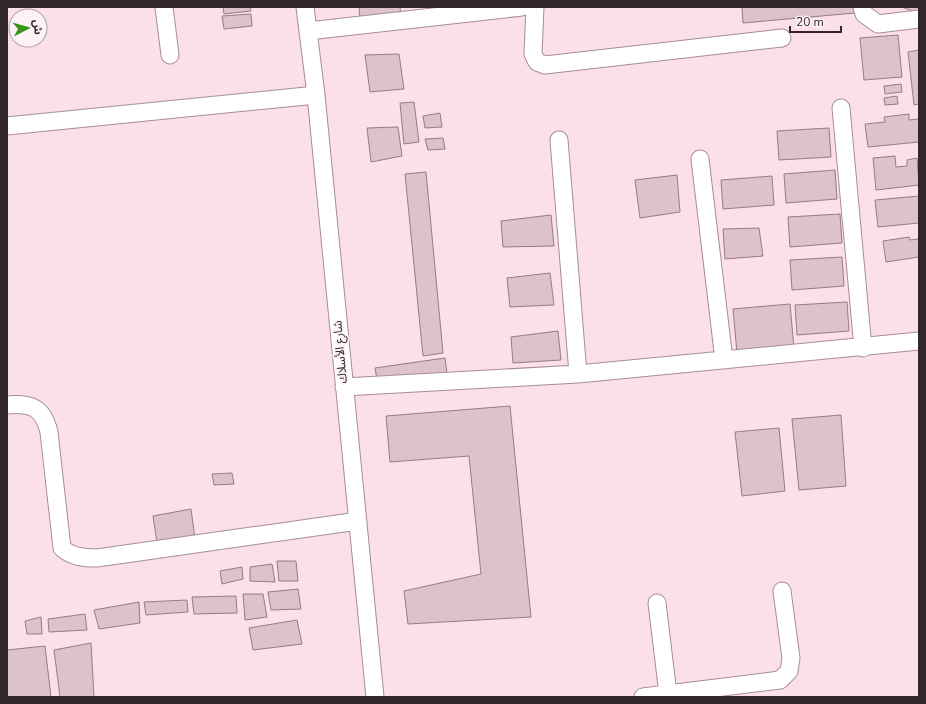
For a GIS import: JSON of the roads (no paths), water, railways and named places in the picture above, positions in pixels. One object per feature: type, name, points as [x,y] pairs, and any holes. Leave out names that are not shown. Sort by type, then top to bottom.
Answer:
[{"type":"street","points":[[164,7],[170,55]]},
{"type":"street","name":"شارع الأسلاك","points":[[305,7],[316,95],[375,697]]},
{"type":"street","points":[[308,30],[522,7]]},
{"type":"street","points":[[535,7],[533,54],[536,62],[545,65],[782,38]]},
{"type":"street","points":[[862,7],[864,14],[878,24],[919,19]]},
{"type":"street","points":[[7,126],[316,95]]},
{"type":"street","points":[[841,108],[864,348]]},
{"type":"street","points":[[558,140],[578,374]]},
{"type":"street","points":[[700,159],[724,360]]},
{"type":"street","points":[[344,387],[578,374],[864,348],[919,341]]},
{"type":"street","points":[[7,405],[29,405],[40,411],[46,420],[49,432],[62,548],[68,554],[86,558],[97,558],[358,521]]},
{"type":"street","points":[[643,697],[780,680],[789,670],[791,658],[782,591]]},
{"type":"street","points":[[657,603],[668,694]]}]
